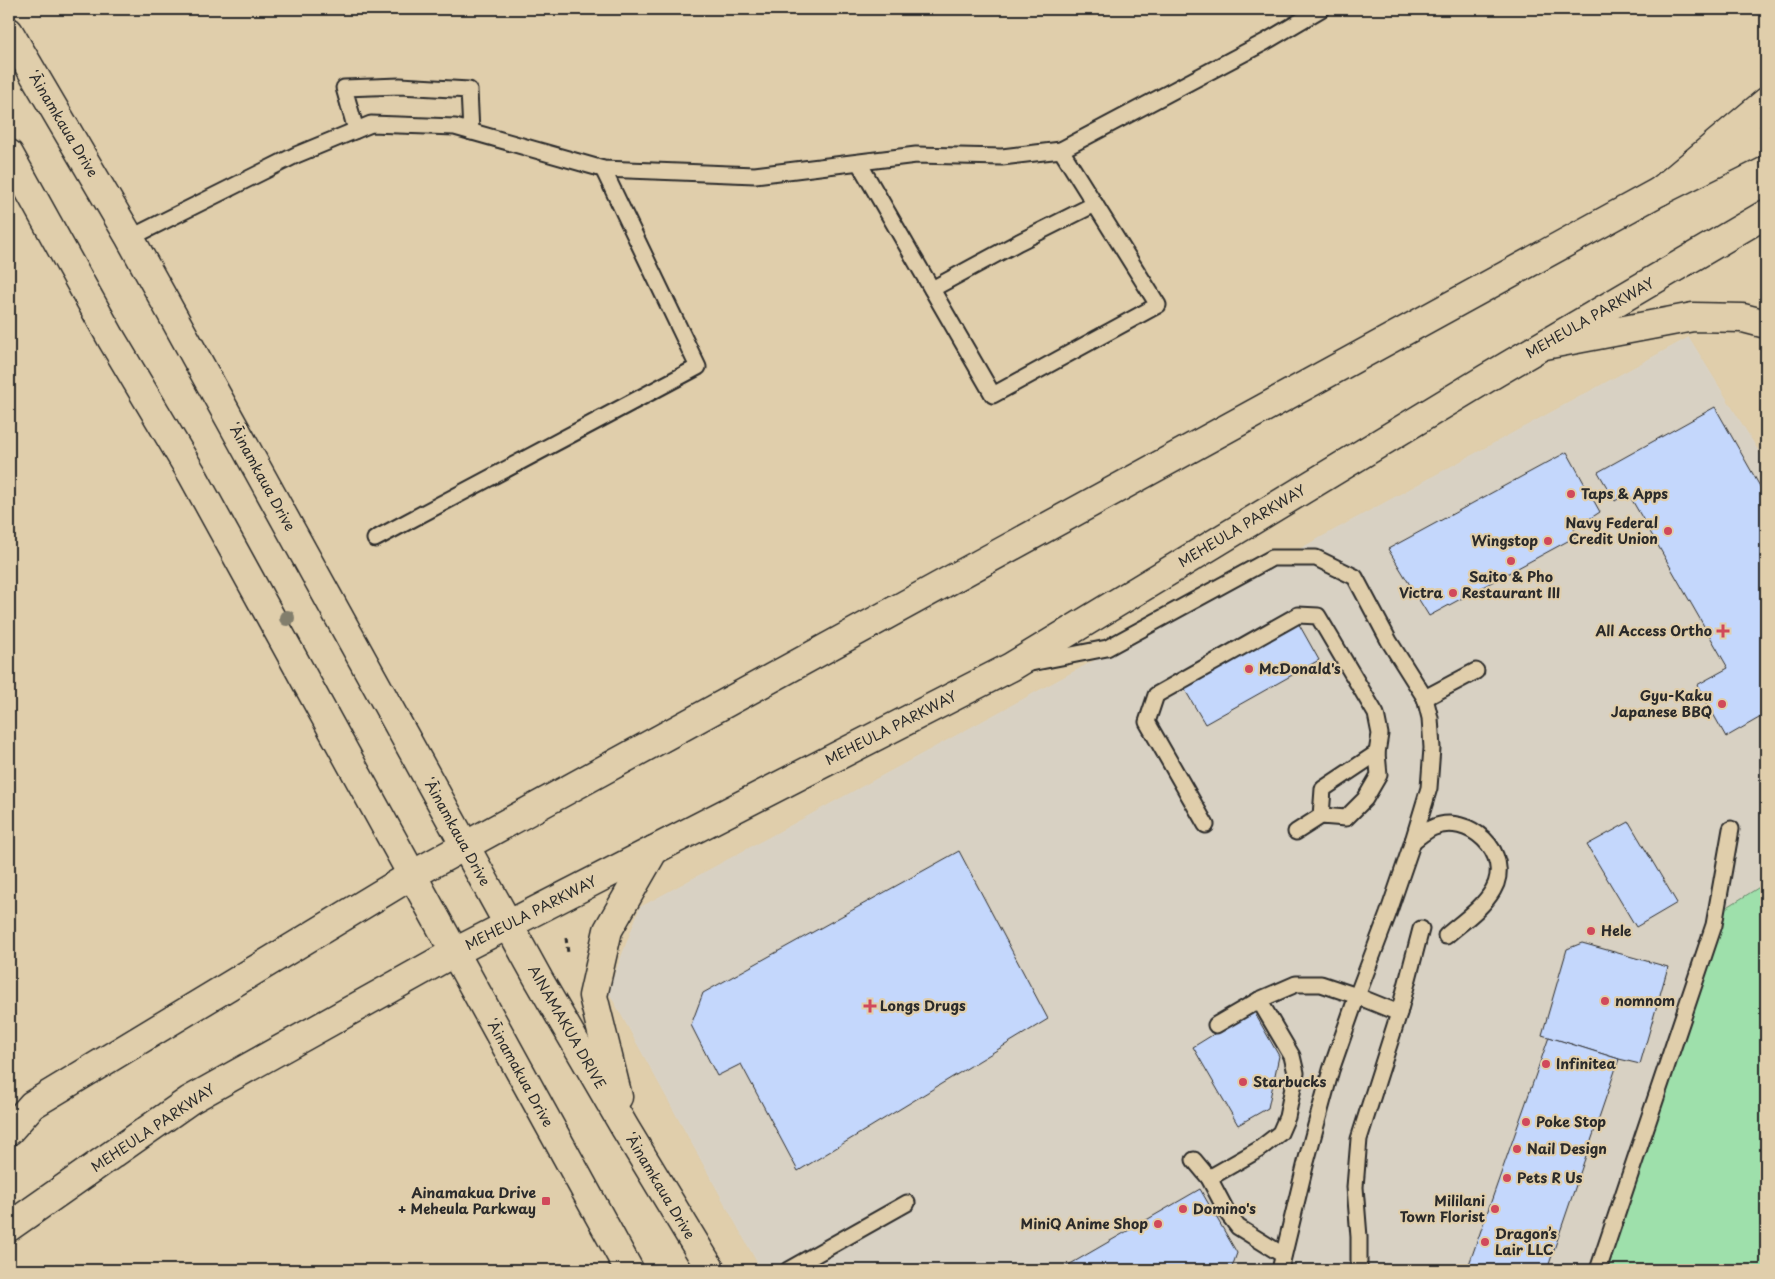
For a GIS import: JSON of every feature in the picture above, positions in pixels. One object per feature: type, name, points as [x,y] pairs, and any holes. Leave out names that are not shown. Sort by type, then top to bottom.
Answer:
[{"type":"main road","name":"ʻĀinamkaua Drive","points":[[9,32],[130,238],[465,846],[510,924]]},
{"type":"main road","points":[[1660,191],[1766,102]]},
{"type":"main road","points":[[9,1131],[32,1105],[465,846],[507,825],[1660,191],[1766,138]]},
{"type":"main road","points":[[9,154],[111,338],[192,474],[412,876]]},
{"type":"main road","name":"MEHEULA PARKWAY","points":[[9,1227],[190,1100],[455,952],[1011,667],[1487,378],[1766,214]]},
{"type":"main road","points":[[1545,345],[1693,316],[1743,318],[1766,324]]},
{"type":"main road","points":[[625,1128],[593,996],[608,930],[654,850]]},
{"type":"main road","name":"ʻĀinamakua Drive","points":[[412,876],[629,1270]]},
{"type":"main road","name":"AINAMAKUA DRIVE","points":[[510,924],[539,980],[625,1128]]},
{"type":"main road","name":"ʻĀinamkaua Drive","points":[[625,1128],[711,1270]]},
{"type":"lane","points":[[130,238],[296,155],[371,124],[455,127],[603,169],[755,175],[916,155],[1002,157],[1061,150],[1265,42],[1321,9]]},
{"type":"lane","points":[[356,130],[344,88],[400,86],[469,90],[471,132]]},
{"type":"lane","points":[[859,163],[993,395],[1158,305],[1061,150]]},
{"type":"lane","points":[[375,539],[698,367],[603,169]]},
{"type":"lane","points":[[932,289],[1095,204]]},
{"type":"lane","points":[[1011,667],[1107,648],[1272,558],[1316,558],[1355,577],[1389,641],[1425,698],[1431,725],[1432,748],[1429,788],[1388,914],[1331,1070],[1280,1270]]},
{"type":"lane","points":[[1206,825],[1147,722],[1156,695],[1298,615],[1318,616],[1376,714],[1380,734],[1377,753],[1378,775],[1365,800],[1346,818],[1321,816],[1296,832]]},
{"type":"lane","points":[[1425,698],[1476,671]]},
{"type":"lane","points":[[1321,816],[1323,789],[1377,753]]},
{"type":"lane","points":[[1413,841],[1432,828],[1446,825],[1463,827],[1483,838],[1489,844],[1496,858],[1498,875],[1494,889],[1484,902],[1446,936]]},
{"type":"lane","points":[[1598,1270],[1714,925],[1731,829]]},
{"type":"lane","points":[[1359,1270],[1354,1187],[1359,1139],[1399,1013],[1421,929]]},
{"type":"lane","points":[[1216,1026],[1260,1000],[1296,984],[1321,984],[1399,1013]]},
{"type":"lane","points":[[1209,1178],[1258,1150],[1280,1133],[1287,1117],[1296,1073],[1294,1064],[1292,1056],[1260,1000]]},
{"type":"lane","points":[[1194,1160],[1209,1178],[1228,1214],[1238,1227],[1283,1255]]},
{"type":"lane","points":[[788,1270],[908,1204]]},
{"type":"shaded area","points":[[1689,337],[1766,463],[1766,883],[1707,919],[1598,1270],[761,1270],[608,991],[640,907]]},
{"type":"green space","points":[[1766,883],[1766,1270],[1598,1270],[1708,919]]},
{"type":"building","points":[[1715,407],[1766,497],[1766,714],[1726,737],[1697,685],[1728,668],[1628,493],[1615,501],[1598,472]]},
{"type":"building","points":[[1567,452],[1600,512],[1574,529],[1577,536],[1429,616],[1388,549]]},
{"type":"building","name":"McDonald's","points":[[1296,619],[1319,660],[1205,724],[1178,678]]},
{"type":"building","points":[[1629,822],[1677,903],[1636,927],[1587,845]]},
{"type":"building","name":"Longs Drugs","points":[[959,851],[1048,1019],[798,1171],[741,1064],[717,1076],[691,1025],[703,993]]},
{"type":"building","name":"nomnom","points":[[1582,943],[1668,967],[1640,1064],[1542,1035],[1567,949]]},
{"type":"building","name":"Starbucks","points":[[1253,1010],[1279,1056],[1268,1108],[1238,1125],[1193,1047]]},
{"type":"building","points":[[1549,1037],[1619,1059],[1547,1270],[1467,1270]]},
{"type":"building","points":[[1200,1189],[1237,1253],[1231,1270],[1060,1270]]},
{"type":"place","name":"Taps & Apps","points":[[1571,494]]},
{"type":"place","name":"Navy Federal Credit Union","points":[[1668,531]]},
{"type":"place","name":"Wingstop","points":[[1548,541]]},
{"type":"place","name":"Saito & Pho Restaurant III","points":[[1511,561]]},
{"type":"place","name":"Victra","points":[[1453,593]]},
{"type":"place","name":"All Access Ortho","points":[[1723,631]]},
{"type":"place","name":"McDonald's","points":[[1249,669]]},
{"type":"place","name":"Gyu-Kaku Japanese BBQ","points":[[1722,704]]},
{"type":"place","name":"Hele","points":[[1591,931]]},
{"type":"place","name":"nomnom","points":[[1605,1001]]},
{"type":"place","name":"Longs Drugs","points":[[870,1006]]},
{"type":"place","name":"Infinitea","points":[[1546,1064]]},
{"type":"place","name":"Starbucks","points":[[1243,1082]]},
{"type":"place","name":"Poke Stop","points":[[1526,1122]]},
{"type":"place","name":"Nail Design","points":[[1517,1149]]},
{"type":"place","name":"Pets R Us","points":[[1507,1178]]},
{"type":"place","name":"Ainamakua Drive + Meheula Parkway","points":[[546,1201]]},
{"type":"place","name":"Domino's","points":[[1183,1209]]},
{"type":"place","name":"Mililani Town Florist","points":[[1495,1209]]},
{"type":"place","name":"MiniQ Anime Shop","points":[[1158,1224]]},
{"type":"place","name":"Dragon’s Lair LLC","points":[[1485,1242]]}]
